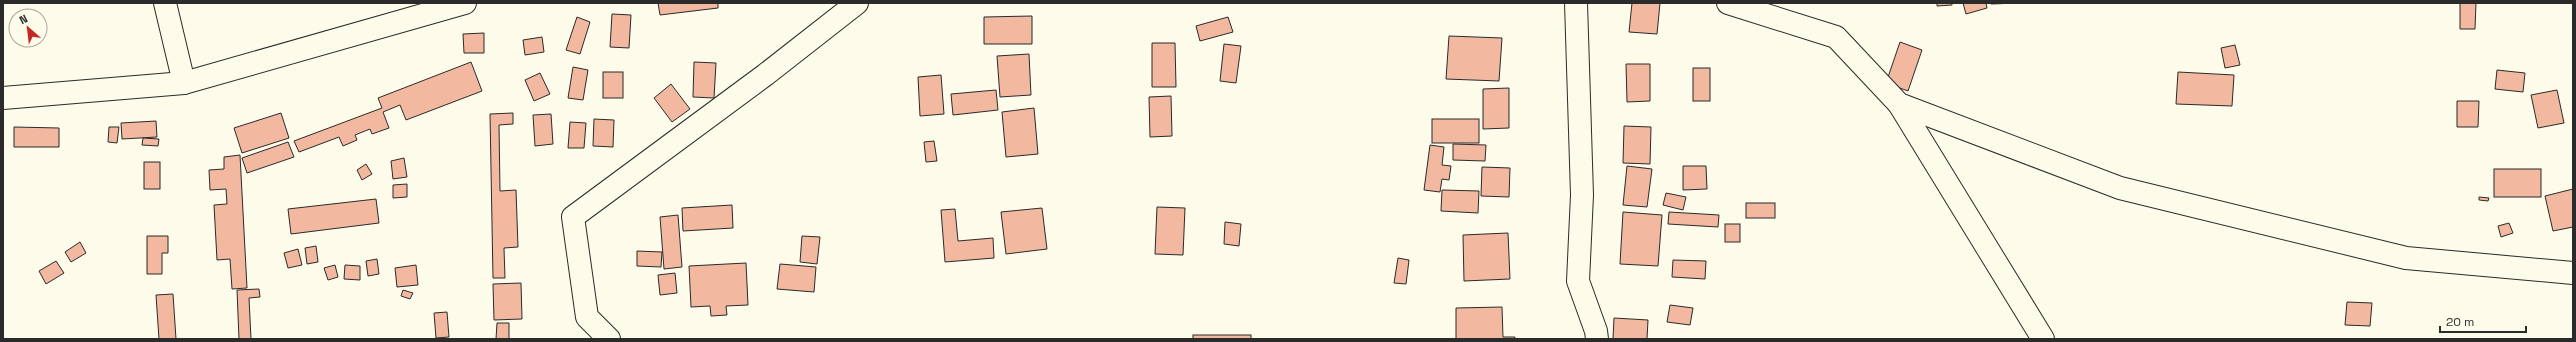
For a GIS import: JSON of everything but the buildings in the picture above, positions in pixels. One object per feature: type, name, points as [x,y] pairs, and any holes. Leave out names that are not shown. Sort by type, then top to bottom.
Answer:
[{"type":"street","points":[[165,3],[184,83]]},
{"type":"street","points":[[3,98],[184,83],[465,3]]},
{"type":"street","points":[[609,339],[587,317],[573,217],[765,75],[857,3]]},
{"type":"street","points":[[1576,3],[1582,195],[1578,281],[1596,331],[1596,339]]},
{"type":"street","points":[[1728,3],[1836,37],[1899,104],[2043,339]]},
{"type":"street","points":[[1899,104],[2120,188],[2406,258],[2573,273]]}]
